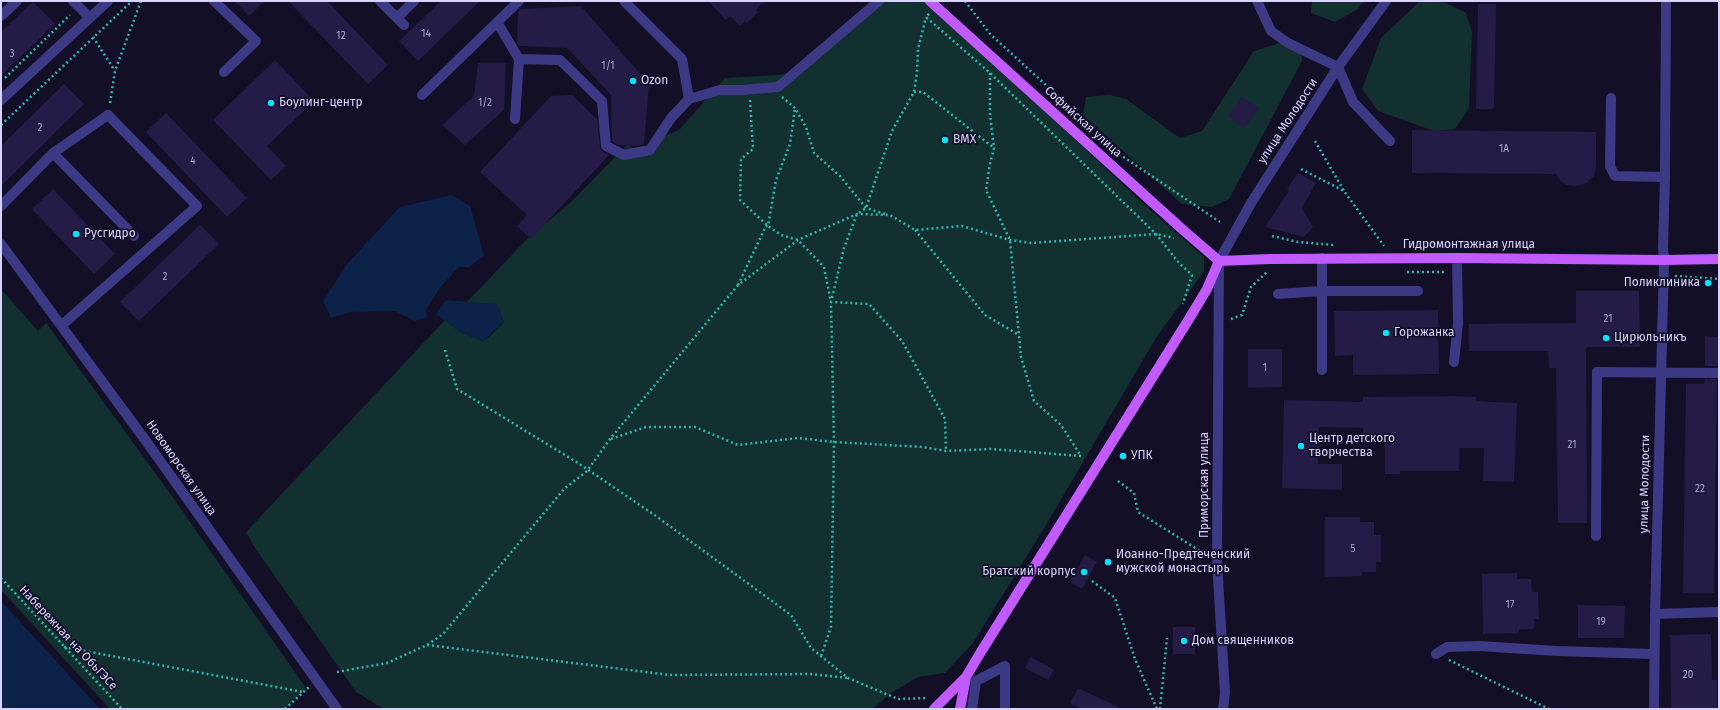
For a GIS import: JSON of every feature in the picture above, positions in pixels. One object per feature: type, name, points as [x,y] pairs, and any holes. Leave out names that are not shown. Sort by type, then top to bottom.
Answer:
[{"type":"main road","name":"Софийская улица","points":[[932,3],[1219,261]]},
{"type":"main road","name":"Гидромонтажная улица","points":[[1219,261],[1322,258],[1719,259]]},
{"type":"main road","points":[[934,709],[966,677],[1189,319],[1207,289],[1219,261]]},
{"type":"main road","points":[[960,709],[966,677]]},
{"type":"street","points":[[1,16],[17,1]]},
{"type":"street","points":[[1,100],[108,1]]},
{"type":"street","points":[[214,1],[256,41],[224,72]]},
{"type":"street","points":[[380,1],[400,21],[414,1]]},
{"type":"street","points":[[422,95],[519,1]]},
{"type":"street","points":[[624,1],[682,59],[689,99]]},
{"type":"street","points":[[519,59],[560,60],[602,100],[606,146],[624,155],[650,150],[671,118],[689,99],[720,90],[778,87],[879,1]]},
{"type":"street","points":[[1257,1],[1271,31],[1288,43],[1338,67],[1353,102],[1390,140]]},
{"type":"street","name":"улица Молодости","points":[[1219,261],[1251,203],[1338,67],[1386,1]]},
{"type":"street","name":"улица Молодости","points":[[1654,709],[1654,654],[1664,260],[1666,1]]},
{"type":"street","points":[[76,4],[90,18]]},
{"type":"street","points":[[497,22],[519,59],[515,119]]},
{"type":"street","points":[[1611,98],[1610,166],[1615,176],[1665,177]]},
{"type":"street","points":[[1,206],[53,153],[108,115],[197,206],[62,325]]},
{"type":"street","points":[[53,153],[134,236]]},
{"type":"street","name":"Новоморская улица","points":[[1,244],[146,441],[337,709]]},
{"type":"street","points":[[1322,258],[1322,370]]},
{"type":"street","points":[[1454,362],[1458,323],[1457,258]]},
{"type":"street","name":"Приморская улица","points":[[1219,261],[1217,562],[1225,693],[1223,709]]},
{"type":"street","points":[[1278,294],[1321,291],[1418,291]]},
{"type":"street","points":[[1596,536],[1597,372],[1661,374],[1719,373]]},
{"type":"street","points":[[1655,614],[1719,612]]},
{"type":"street","points":[[1436,654],[1448,647],[1479,646],[1558,651],[1654,654]]},
{"type":"street","points":[[972,709],[976,682],[1005,666],[1005,709]]},
{"type":"path","points":[[1,125],[132,1]]},
{"type":"path","points":[[108,115],[115,71],[141,1]]},
{"type":"path","points":[[965,1],[990,34],[1069,106],[1077,118]]},
{"type":"path","points":[[337,672],[387,662],[427,645],[444,634],[564,490],[587,471],[610,439],[738,285],[798,240],[857,214],[866,208],[892,131],[914,92],[918,48],[926,17],[932,3]]},
{"type":"path","points":[[1,82],[76,4]]},
{"type":"path","points":[[926,17],[990,73],[1156,234],[1179,263],[1192,275],[1181,310]]},
{"type":"path","points":[[94,37],[115,71]]},
{"type":"path","points":[[610,439],[646,427],[695,427],[738,445],[798,438],[946,450],[990,449],[1082,456],[1061,426],[1034,401],[1021,357],[1010,240],[986,190],[994,148],[990,115],[990,73]]},
{"type":"path","points":[[914,92],[923,92],[994,148]]},
{"type":"path","points":[[781,96],[795,108],[806,127],[814,153],[840,176],[866,208],[890,215],[915,230],[986,315],[1020,336]]},
{"type":"path","points":[[750,98],[749,105],[753,149],[741,159],[740,200],[768,226],[781,235],[798,240],[824,266],[831,302],[834,442],[831,627],[821,656]]},
{"type":"path","points":[[738,285],[766,226],[768,226],[776,180],[790,144],[795,108]]},
{"type":"path","points":[[1315,141],[1344,191],[1384,246]]},
{"type":"path","points":[[1116,152],[1220,222]]},
{"type":"path","points":[[1301,169],[1344,191]]},
{"type":"path","points":[[857,214],[890,215]]},
{"type":"path","points":[[831,302],[844,248],[857,214]]},
{"type":"path","points":[[915,230],[962,226],[1010,240],[1032,243],[1156,234],[1175,239]]},
{"type":"path","points":[[831,302],[869,304],[902,341],[946,419],[946,450]]},
{"type":"path","points":[[446,350],[457,389],[578,463],[587,471],[656,516],[791,615],[811,648],[848,678],[898,699],[946,697]]},
{"type":"path","points":[[1118,481],[1134,493],[1138,512],[1217,562]]},
{"type":"path","name":"Набережная на ОбьГЭСе","points":[[1,578],[122,709]]},
{"type":"path","points":[[1092,581],[1115,598],[1135,659],[1159,709]]},
{"type":"path","points":[[1159,709],[1167,638]]},
{"type":"path","points":[[427,645],[670,675],[810,674],[848,678]]},
{"type":"path","points":[[64,646],[303,692]]},
{"type":"path","points":[[1436,654],[1549,709]]},
{"type":"path","points":[[285,709],[316,681]]},
{"type":"green space","points":[[876,1],[924,1],[961,32],[1138,199],[1204,257],[1204,271],[1156,338],[1046,525],[973,643],[945,673],[918,677],[891,693],[873,709],[384,709],[356,692],[255,548],[246,532],[445,320],[460,332],[483,341],[504,322],[497,304],[466,303],[528,238],[570,203],[627,145],[647,154],[658,140],[680,129],[725,78],[779,75],[797,71]]},
{"type":"green space","points":[[1312,1],[1364,1],[1358,9],[1335,22],[1311,13]]},
{"type":"green space","points":[[1419,2],[1446,3],[1466,13],[1472,32],[1469,108],[1455,129],[1434,131],[1378,111],[1362,89],[1381,38]]},
{"type":"green space","points":[[1280,43],[1301,49],[1302,61],[1229,199],[1212,207],[1182,204],[1083,115],[1086,97],[1110,95],[1126,99],[1180,138],[1202,131],[1254,51]]},
{"type":"green space","points":[[1,289],[38,331],[46,323],[174,499],[306,688],[285,709],[110,709],[1,590]]},
{"type":"water","points":[[452,195],[470,206],[484,255],[470,267],[458,267],[439,289],[426,310],[427,317],[415,321],[395,311],[351,312],[331,318],[323,301],[348,263],[400,207]]},
{"type":"water","points":[[446,300],[497,304],[504,322],[483,341],[460,332],[436,314]]},
{"type":"water","points":[[1,601],[100,709],[1,709]]},
{"type":"building","points":[[235,1],[265,1],[249,16]]},
{"type":"building","points":[[288,1],[327,1],[388,65],[368,84]]},
{"type":"building","points":[[441,1],[480,1],[418,61],[399,41]]},
{"type":"building","points":[[708,1],[765,1],[756,10],[758,12],[747,23],[745,21],[740,26],[730,16],[726,20]]},
{"type":"building","points":[[33,2],[55,24],[1,76],[1,32]]},
{"type":"building","points":[[1478,4],[1496,4],[1494,109],[1476,109]]},
{"type":"building","points":[[581,6],[649,84],[644,144],[636,146],[619,145],[612,142],[611,95],[567,48],[519,46],[517,43],[518,11],[520,9]]},
{"type":"building","name":"Боулинг-центр","points":[[275,60],[314,101],[267,146],[286,166],[271,180],[213,120]]},
{"type":"building","points":[[478,63],[506,63],[504,110],[465,145],[442,125],[474,96]]},
{"type":"building","points":[[64,84],[84,104],[1,186],[1,146]]},
{"type":"building","points":[[572,95],[597,119],[600,147],[603,152],[609,155],[531,239],[517,226],[527,215],[480,172],[551,96]]},
{"type":"building","points":[[1242,97],[1259,108],[1244,129],[1228,116]]},
{"type":"building","points":[[166,113],[247,198],[227,217],[146,132]]},
{"type":"building","points":[[1412,130],[1596,132],[1596,166],[1594,176],[1587,183],[1576,186],[1567,185],[1560,181],[1556,174],[1412,173]]},
{"type":"building","points":[[1298,173],[1316,183],[1302,208],[1313,227],[1304,237],[1265,227],[1289,191],[1287,189]]},
{"type":"building","name":"Русгидро","points":[[53,189],[115,254],[94,274],[32,209]]},
{"type":"building","points":[[200,225],[219,244],[139,321],[120,302]]},
{"type":"building","points":[[1576,291],[1639,291],[1640,347],[1586,347],[1587,523],[1558,523],[1556,368],[1549,368],[1548,351],[1469,351],[1469,324],[1576,323]]},
{"type":"building","name":"Горожанка","points":[[1438,310],[1439,374],[1353,375],[1353,355],[1335,356],[1334,311]]},
{"type":"building","points":[[1705,336],[1719,337],[1718,366],[1705,366]]},
{"type":"building","points":[[1248,349],[1282,349],[1282,387],[1248,388]]},
{"type":"building","points":[[1705,379],[1717,379],[1714,593],[1683,593],[1686,384],[1704,384]]},
{"type":"building","points":[[1363,397],[1476,397],[1476,401],[1517,403],[1514,482],[1483,481],[1484,448],[1459,448],[1459,471],[1400,471],[1400,474],[1385,474],[1385,437],[1363,437],[1363,428],[1319,427],[1318,464],[1342,464],[1342,490],[1282,488],[1284,400],[1363,402]]},
{"type":"building","points":[[1325,517],[1360,517],[1360,522],[1374,522],[1374,535],[1381,535],[1381,562],[1376,562],[1376,572],[1362,572],[1362,576],[1325,577]]},
{"type":"building","name":"Братский корпус","points":[[1085,555],[1097,562],[1082,589],[1070,582]]},
{"type":"building","points":[[1517,573],[1517,579],[1531,579],[1532,592],[1538,592],[1539,619],[1534,619],[1534,629],[1519,629],[1519,633],[1483,634],[1482,574]]},
{"type":"building","points":[[1578,605],[1625,606],[1624,638],[1578,638]]},
{"type":"building","name":"Дом священников","points":[[1173,627],[1195,627],[1195,654],[1173,654]]},
{"type":"building","points":[[1711,634],[1712,680],[1717,680],[1717,709],[1671,709],[1670,635]]},
{"type":"building","points":[[1031,657],[1054,670],[1048,680],[1025,668]]},
{"type":"building","points":[[1078,688],[1123,709],[1082,709],[1070,703]]},
{"type":"place","name":"Ozon","points":[[633,81]]},
{"type":"place","name":"Боулинг-центр","points":[[271,103]]},
{"type":"place","name":"BMX","points":[[945,140]]},
{"type":"place","name":"Русгидро","points":[[76,234]]},
{"type":"place","name":"Поликлиника","points":[[1708,283]]},
{"type":"place","name":"Горожанка","points":[[1386,333]]},
{"type":"place","name":"Цирюльникъ","points":[[1606,338]]},
{"type":"place","name":"Центр детского творчества","points":[[1301,446]]},
{"type":"place","name":"УПК","points":[[1123,456]]},
{"type":"place","name":"Иоанно-Предтеченский мужской монастырь","points":[[1108,562]]},
{"type":"place","name":"Братский корпус","points":[[1084,572]]},
{"type":"place","name":"Дом священников","points":[[1184,641]]}]
